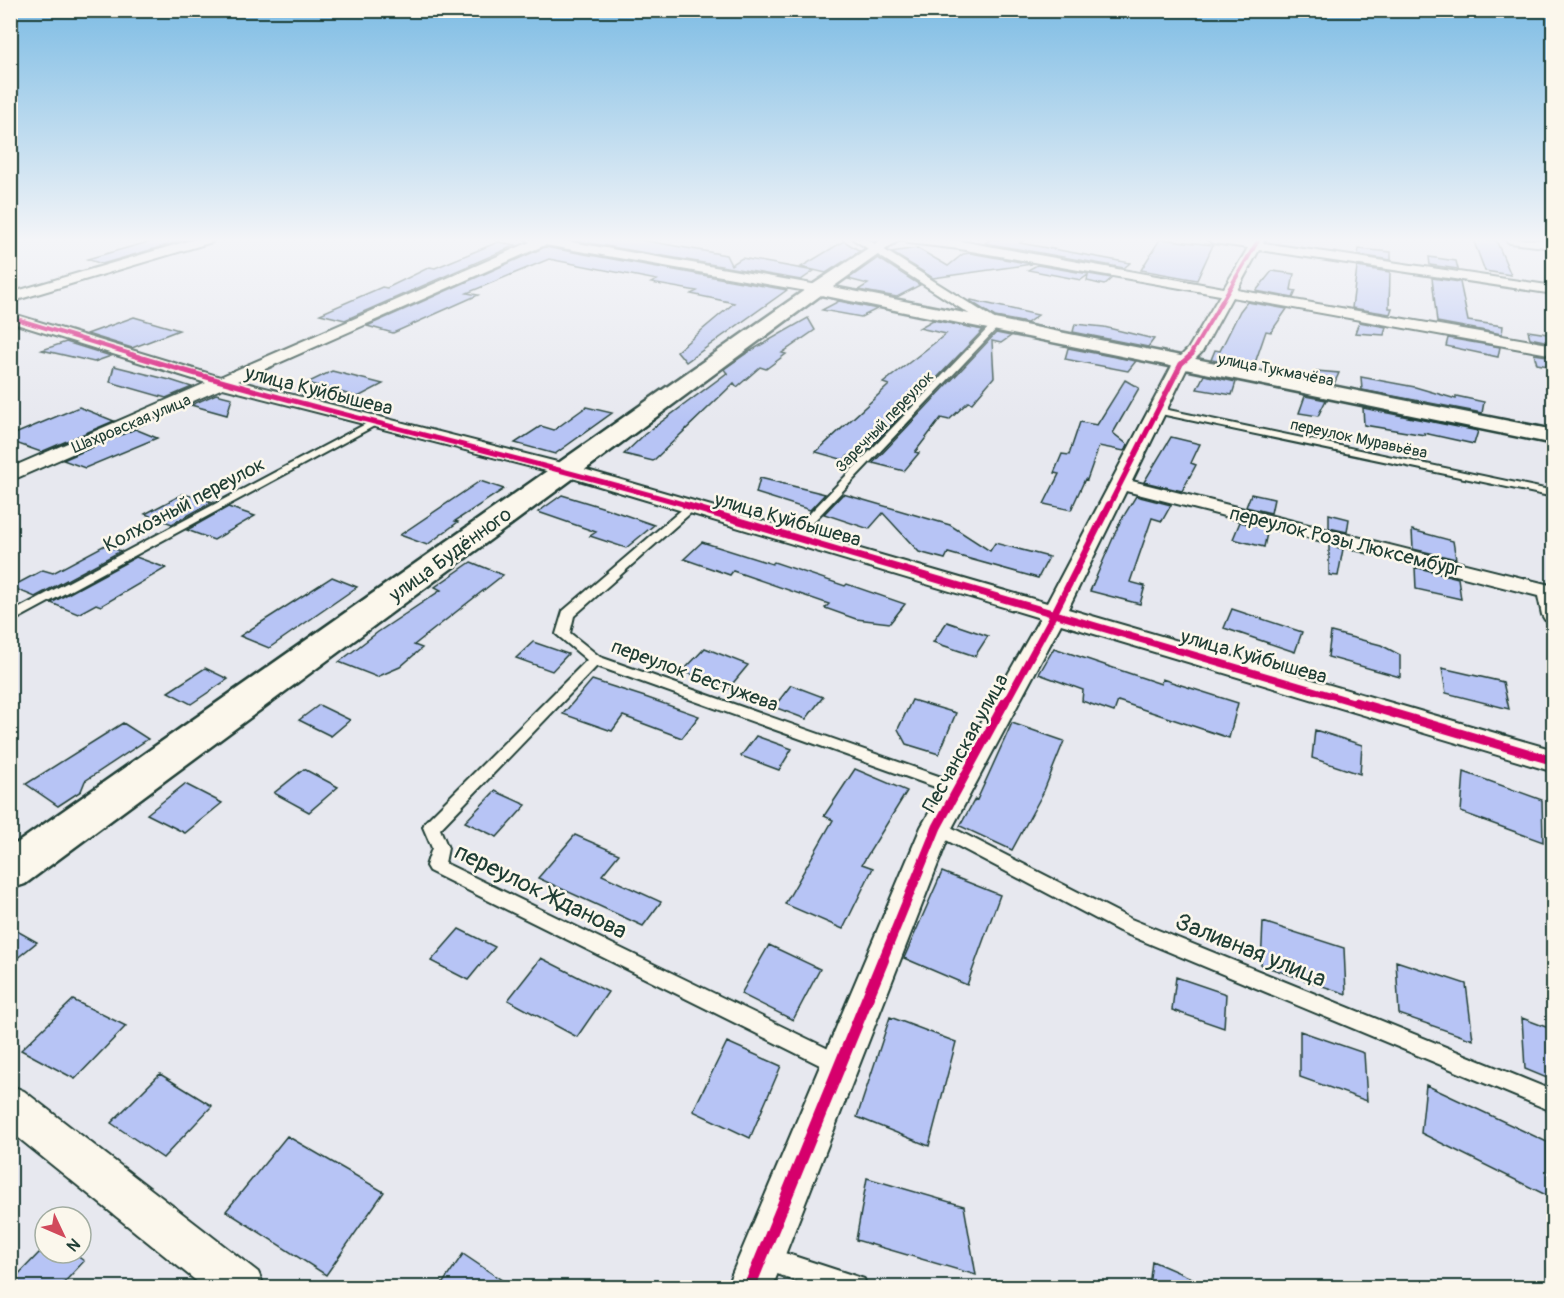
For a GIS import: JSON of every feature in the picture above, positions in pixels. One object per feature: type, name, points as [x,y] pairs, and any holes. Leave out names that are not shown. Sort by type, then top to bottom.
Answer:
[{"type":"street","name":"Шахровская улица","points":[[10,476],[409,300]]},
{"type":"street","name":"улица Будённого","points":[[10,870],[805,300]]},
{"type":"street","name":"улица Тукмачёва","points":[[867,300],[1554,437]]},
{"type":"street","name":"улица Тукмачёва","points":[[959,300],[996,325]]},
{"type":"street","name":"Песчанская улица","points":[[749,1287],[938,827],[1054,614],[1181,364],[1194,351],[1223,300]]},
{"type":"street","points":[[1259,300],[1554,350]]},
{"type":"street","name":"улица Куйбышева","points":[[10,317],[224,383],[566,470],[1554,761]]},
{"type":"street","name":"переулок Розы Люксембург","points":[[1121,484],[1549,592],[1554,615]]},
{"type":"street","points":[[10,1105],[242,1287]]},
{"type":"lane","name":"Заречный переулок","points":[[793,537],[996,325]]},
{"type":"lane","name":"переулок Муравьёва","points":[[1159,411],[1554,494]]},
{"type":"lane","name":"Колхозный переулок","points":[[10,619],[375,422]]},
{"type":"lane","name":"переулок Бестужева","points":[[690,508],[568,614],[563,634],[595,660],[958,789]]},
{"type":"lane","name":"переулок Жданова","points":[[595,660],[431,827],[440,848],[435,866],[840,1065]]},
{"type":"lane","name":"Заливная улица","points":[[938,827],[1125,925],[1554,1102]]},
{"type":"lane","points":[[761,1258],[855,1287]]},
{"type":"building","points":[[353,300],[392,300],[345,320],[320,314]]},
{"type":"building","points":[[427,300],[468,300],[393,333],[367,326]]},
{"type":"building","points":[[718,300],[774,300],[686,362],[677,351],[734,303]]},
{"type":"building","points":[[971,300],[1038,315],[1027,323],[995,317]]},
{"type":"building","points":[[1353,300],[1389,300],[1389,308],[1392,308],[1390,314],[1352,308]]},
{"type":"building","points":[[1434,300],[1464,300],[1468,321],[1503,326],[1502,334],[1437,322]]},
{"type":"building","points":[[839,301],[877,309],[861,317],[822,310]]},
{"type":"building","points":[[1247,302],[1287,309],[1271,332],[1266,331],[1254,366],[1211,360],[1215,350],[1220,351]]},
{"type":"building","points":[[134,317],[179,330],[132,348],[87,334]]},
{"type":"building","points":[[808,318],[815,330],[782,353],[786,354],[766,369],[760,367],[737,387],[734,383],[653,461],[624,454],[645,434],[727,373],[724,369],[747,353]]},
{"type":"building","points":[[933,320],[983,330],[859,459],[848,456],[844,460],[816,452],[889,385],[883,383],[946,334],[919,328]]},
{"type":"building","points":[[1359,322],[1386,327],[1384,335],[1355,333]]},
{"type":"building","points":[[1075,324],[1104,327],[1154,339],[1148,347],[1073,332]]},
{"type":"building","points":[[1528,331],[1554,335],[1554,343],[1530,338]]},
{"type":"building","points":[[996,333],[1011,336],[1001,343],[992,341],[994,377],[972,403],[968,402],[949,420],[941,418],[915,452],[919,453],[904,471],[873,463]]},
{"type":"building","points":[[1448,338],[1500,347],[1498,357],[1446,346]]},
{"type":"building","points":[[66,342],[111,356],[94,362],[42,350]]},
{"type":"building","points":[[1068,348],[1136,361],[1128,371],[1075,361],[1065,359]]},
{"type":"building","points":[[1534,354],[1554,357],[1554,367],[1537,364]]},
{"type":"building","points":[[114,366],[192,387],[166,398],[110,382]]},
{"type":"building","points":[[332,371],[383,384],[358,397],[307,383]]},
{"type":"building","points":[[1316,371],[1339,373],[1334,384],[1312,380]]},
{"type":"building","points":[[1204,375],[1236,382],[1232,395],[1197,389]]},
{"type":"building","points":[[1361,377],[1415,387],[1456,399],[1456,396],[1484,402],[1482,413],[1362,390]]},
{"type":"building","points":[[1125,380],[1139,388],[1113,433],[1128,445],[1124,451],[1099,446],[1087,480],[1085,479],[1071,510],[1044,504],[1059,474],[1054,473],[1062,454],[1069,455],[1080,422],[1097,425]]},
{"type":"building","points":[[216,394],[232,398],[227,415],[191,405]]},
{"type":"building","points":[[1305,396],[1326,400],[1318,416],[1299,413]]},
{"type":"building","points":[[79,407],[114,421],[41,452],[10,441],[10,436]]},
{"type":"building","points":[[586,407],[612,413],[555,454],[515,443],[541,426],[554,430]]},
{"type":"building","points":[[1363,408],[1478,431],[1474,444],[1424,433],[1425,435],[1364,425]]},
{"type":"building","points":[[135,429],[157,438],[85,468],[63,460]]},
{"type":"building","points":[[1171,437],[1200,444],[1191,463],[1196,465],[1182,491],[1144,482]]},
{"type":"building","points":[[760,478],[825,494],[810,510],[756,493]]},
{"type":"building","points":[[480,481],[504,489],[455,521],[458,522],[427,545],[400,535]]},
{"type":"building","points":[[183,494],[213,502],[172,524],[145,514]]},
{"type":"building","points":[[843,494],[950,525],[990,551],[995,543],[1049,557],[1038,578],[948,553],[945,559],[919,552],[883,513],[869,529],[824,514]]},
{"type":"building","points":[[1251,494],[1274,499],[1271,513],[1246,507]]},
{"type":"building","points":[[562,495],[654,525],[626,548],[590,536],[596,532],[538,512]]},
{"type":"building","points":[[1136,496],[1171,505],[1162,521],[1152,518],[1130,582],[1145,586],[1140,604],[1090,591],[1120,522]]},
{"type":"building","points":[[228,507],[255,516],[214,540],[187,530]]},
{"type":"building","points":[[1329,514],[1349,519],[1347,532],[1329,528]]},
{"type":"building","points":[[1240,522],[1268,529],[1264,547],[1233,539]]},
{"type":"building","points":[[1412,530],[1453,541],[1456,559],[1413,549]]},
{"type":"building","points":[[702,542],[772,564],[774,562],[845,586],[847,584],[905,604],[890,623],[856,619],[825,608],[829,604],[733,571],[730,575],[684,559]]},
{"type":"building","points":[[105,545],[121,551],[35,597],[11,587],[43,570],[53,573]]},
{"type":"building","points":[[1329,545],[1343,549],[1338,576],[1329,575]]},
{"type":"building","points":[[136,557],[166,568],[101,606],[96,604],[78,614],[51,603]]},
{"type":"building","points":[[471,562],[503,575],[414,645],[422,648],[400,667],[377,677],[339,662],[378,632],[441,590],[435,587]]},
{"type":"building","points":[[1415,567],[1458,578],[1461,599],[1416,589]]},
{"type":"building","points":[[332,577],[357,587],[269,648],[240,636]]},
{"type":"building","points":[[1232,609],[1302,632],[1295,652],[1224,628]]},
{"type":"building","points":[[947,622],[988,636],[975,656],[933,642]]},
{"type":"building","points":[[1331,632],[1381,645],[1400,655],[1400,677],[1328,657]]},
{"type":"building","points":[[533,642],[568,654],[552,671],[516,658]]},
{"type":"building","points":[[705,648],[748,665],[728,689],[683,671]]},
{"type":"building","points":[[1054,648],[1161,684],[1162,679],[1238,703],[1229,738],[1118,701],[1114,712],[1082,701],[1083,690],[1039,674]]},
{"type":"building","points":[[205,668],[228,679],[191,704],[168,692]]},
{"type":"building","points":[[1442,668],[1503,682],[1509,709],[1446,693]]},
{"type":"building","points":[[592,680],[699,716],[682,738],[623,716],[612,731],[563,714]]},
{"type":"building","points":[[791,685],[823,697],[806,719],[774,707]]},
{"type":"building","points":[[912,700],[956,713],[939,754],[906,744],[898,729]]},
{"type":"building","points":[[319,705],[350,720],[331,736],[299,720]]},
{"type":"building","points":[[123,723],[148,739],[85,781],[81,791],[58,806],[26,784]]},
{"type":"building","points":[[1012,723],[1064,741],[1043,793],[1012,850],[960,826],[975,799],[977,800]]},
{"type":"building","points":[[1315,730],[1362,745],[1360,774],[1312,758]]},
{"type":"building","points":[[756,736],[792,749],[779,770],[741,756]]},
{"type":"building","points":[[304,769],[338,787],[309,812],[274,793]]},
{"type":"building","points":[[855,769],[907,791],[862,864],[873,868],[843,929],[785,904],[833,820],[824,816]]},
{"type":"building","points":[[1464,772],[1542,800],[1543,842],[1461,812]]},
{"type":"building","points":[[185,784],[222,803],[185,833],[147,814]]},
{"type":"building","points":[[495,791],[526,805],[497,837],[465,822]]},
{"type":"building","points":[[575,835],[619,854],[602,875],[661,902],[643,926],[538,878]]},
{"type":"building","points":[[942,872],[1000,895],[967,985],[904,958]]},
{"type":"building","points":[[1263,922],[1344,948],[1346,994],[1261,965]]},
{"type":"building","points":[[10,927],[37,942],[10,964]]},
{"type":"building","points":[[459,929],[495,947],[468,980],[431,961]]},
{"type":"building","points":[[769,945],[820,969],[793,1020],[741,994]]},
{"type":"building","points":[[541,958],[608,992],[577,1037],[508,1000]]},
{"type":"building","points":[[1396,961],[1466,984],[1473,1040],[1399,1014]]},
{"type":"building","points":[[1176,977],[1226,994],[1224,1028],[1172,1010]]},
{"type":"building","points":[[73,1000],[126,1026],[75,1079],[21,1050]]},
{"type":"building","points":[[890,1017],[956,1042],[929,1146],[857,1117]]},
{"type":"building","points":[[1522,1018],[1554,1030],[1554,1081],[1525,1069]]},
{"type":"building","points":[[1300,1031],[1364,1053],[1367,1101],[1300,1077]]},
{"type":"building","points":[[727,1042],[781,1066],[750,1138],[693,1111]]},
{"type":"building","points":[[160,1074],[212,1106],[163,1158],[111,1123]]},
{"type":"building","points":[[1426,1085],[1547,1142],[1548,1196],[1421,1133]]},
{"type":"building","points":[[287,1136],[384,1192],[326,1275],[226,1211]]},
{"type":"building","points":[[867,1178],[964,1206],[976,1275],[856,1240]]},
{"type":"building","points":[[463,1254],[512,1287],[440,1287]]},
{"type":"building","points":[[33,1259],[33,1265],[80,1265],[60,1287],[10,1287],[10,1283]]},
{"type":"building","points":[[1152,1261],[1212,1287],[1149,1287]]},
{"type":"cycle path","points":[[749,1288],[937,827],[1054,614],[1181,364],[1194,352],[1224,300]]},
{"type":"cycle path","points":[[10,317],[224,383],[566,470],[1554,761]]}]
